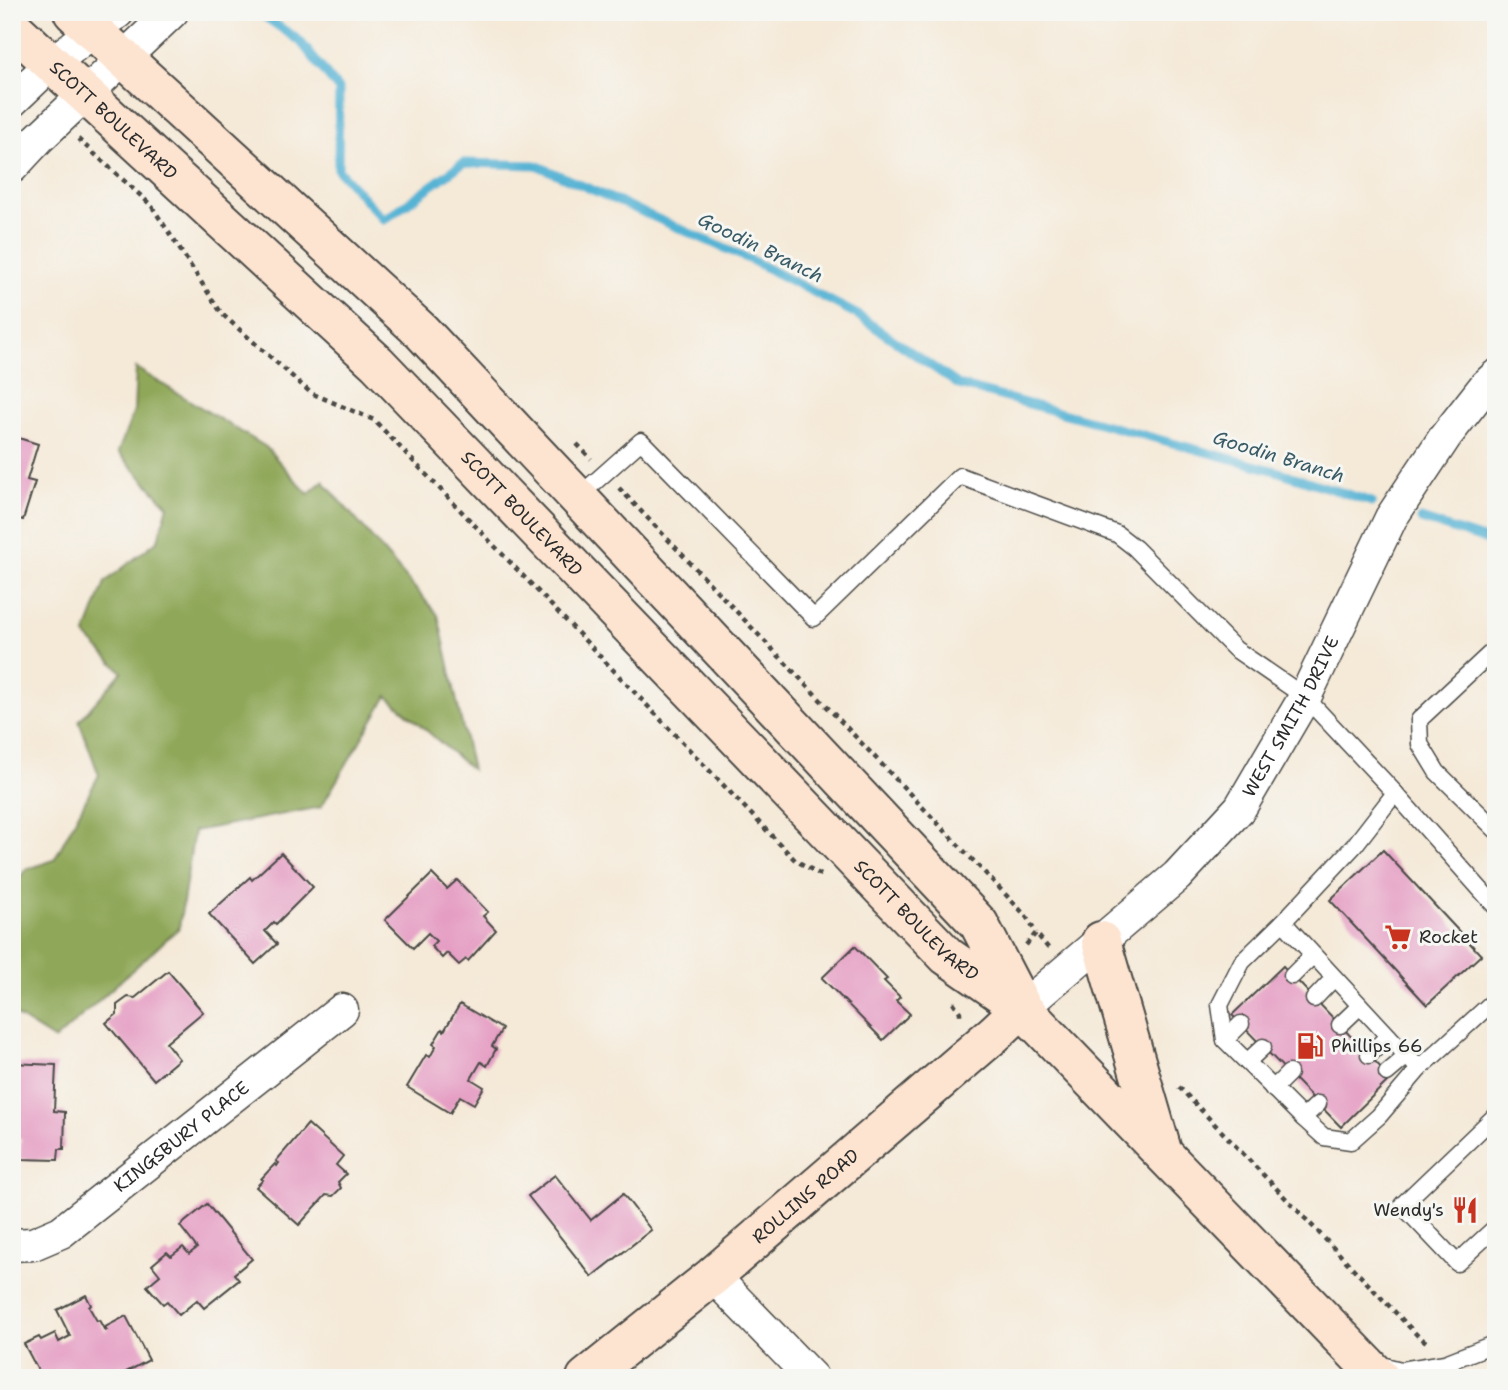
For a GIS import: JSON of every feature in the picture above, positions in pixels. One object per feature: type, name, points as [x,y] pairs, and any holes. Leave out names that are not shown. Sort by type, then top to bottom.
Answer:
[{"type":"main road","name":"SCOTT BOULEVARD","points":[[95,19],[123,59],[591,486],[979,924],[996,978],[1022,1008],[1371,1369]]},
{"type":"main road","name":"SCOTT BOULEVARD","points":[[12,27],[377,363],[947,956],[996,978]]},
{"type":"main road","points":[[1101,941],[1162,1153]]},
{"type":"main road","name":"ROLLINS ROAD","points":[[586,1378],[713,1276],[1022,1008]]},
{"type":"street","points":[[12,167],[37,139],[172,12]]},
{"type":"street","points":[[12,102],[95,19]]},
{"type":"street","name":"WEST SMITH DRIVE","points":[[1022,1008],[1177,876],[1240,808],[1304,697],[1391,518],[1445,437],[1496,376]]},
{"type":"street","name":"KINGSBURY PLACE","points":[[12,1245],[33,1244],[61,1232],[342,1010]]},
{"type":"street","points":[[713,1276],[812,1378]]},
{"type":"lane","points":[[591,486],[640,441],[814,618],[960,476],[1117,534],[1135,548],[1235,649],[1304,697],[1395,793],[1496,907]]},
{"type":"lane","points":[[1496,648],[1419,720],[1420,744],[1437,772],[1496,830]]},
{"type":"lane","points":[[1395,793],[1354,846],[1242,962],[1220,1005],[1225,1040],[1324,1137],[1351,1141],[1379,1116],[1419,1069],[1496,999]]},
{"type":"lane","points":[[1283,922],[1419,1069]]},
{"type":"lane","points":[[1292,976],[1313,955]]},
{"type":"lane","points":[[1314,999],[1334,978]]},
{"type":"lane","points":[[1340,1025],[1360,1006]]},
{"type":"lane","points":[[1225,1040],[1241,1024]]},
{"type":"lane","points":[[1369,1055],[1388,1036]]},
{"type":"lane","points":[[1247,1062],[1263,1047]]},
{"type":"lane","points":[[1387,1073],[1407,1056]]},
{"type":"lane","points":[[1273,1089],[1289,1073]]},
{"type":"lane","points":[[1303,1118],[1318,1104]]},
{"type":"lane","points":[[1496,1115],[1402,1205],[1457,1263],[1496,1227]]},
{"type":"lane","points":[[1324,1137],[1337,1123]]},
{"type":"lane","points":[[1371,1369],[1401,1370],[1445,1363],[1496,1343]]},
{"type":"path","points":[[57,120],[151,205],[222,314],[310,393],[374,420],[795,860],[830,880]]},
{"type":"path","points":[[577,444],[591,486],[1026,916],[1066,970]]},
{"type":"path","points":[[960,1019],[1036,933]]},
{"type":"path","points":[[1175,1081],[1418,1336],[1431,1346],[1447,1349],[1453,1360]]},
{"type":"green space","points":[[136,368],[266,447],[308,494],[323,481],[438,615],[472,770],[387,696],[321,807],[194,831],[179,928],[55,1040],[12,1013],[12,891],[25,870],[54,860],[99,775],[79,721],[122,672],[85,635],[105,582],[158,540],[168,506],[118,452],[134,411]]},
{"type":"building","points":[[12,436],[38,444],[27,480],[35,482],[23,520],[12,517]]},
{"type":"building","points":[[1383,850],[1481,955],[1427,1005],[1330,900]]},
{"type":"building","points":[[281,853],[313,887],[276,924],[274,922],[265,931],[277,944],[255,964],[209,914]]},
{"type":"building","points":[[432,874],[447,889],[457,880],[488,912],[483,916],[496,930],[468,961],[466,959],[459,965],[447,953],[442,958],[431,946],[436,941],[428,933],[413,948],[385,920]]},
{"type":"building","points":[[855,946],[887,979],[884,981],[900,997],[896,1001],[910,1014],[883,1040],[822,978]]},
{"type":"building","points":[[1283,966],[1391,1078],[1341,1127],[1232,1015]]},
{"type":"building","points":[[168,971],[203,1012],[166,1043],[179,1059],[154,1080],[106,1023],[117,1014],[117,1005],[128,997],[135,998]]},
{"type":"building","points":[[460,1004],[502,1029],[492,1046],[496,1049],[487,1066],[481,1062],[471,1079],[484,1087],[474,1104],[460,1096],[450,1113],[407,1087],[426,1055],[430,1057],[436,1046],[433,1044]]},
{"type":"building","points":[[12,1063],[56,1065],[54,1111],[65,1112],[64,1149],[59,1149],[58,1160],[20,1159],[21,1139],[12,1138]]},
{"type":"building","points":[[308,1124],[343,1156],[336,1165],[346,1174],[338,1182],[341,1188],[333,1196],[326,1195],[299,1225],[256,1187],[275,1164],[277,1166],[279,1163],[276,1161]]},
{"type":"building","points":[[555,1175],[591,1220],[623,1194],[651,1230],[592,1277],[528,1196]]},
{"type":"building","points":[[207,1204],[252,1259],[234,1274],[239,1280],[204,1308],[197,1300],[179,1315],[167,1301],[163,1304],[147,1286],[160,1275],[152,1265],[167,1252],[171,1256],[183,1247],[189,1254],[197,1248],[180,1226]]},
{"type":"building","points":[[86,1295],[91,1305],[89,1307],[105,1331],[105,1327],[126,1316],[149,1360],[115,1378],[42,1378],[24,1344],[55,1333],[59,1342],[70,1336],[57,1310]]},
{"type":"waterway","name":"Goodin Branch","points":[[258,12],[300,41],[339,90],[338,170],[384,220],[463,163],[536,165],[753,261],[856,314],[959,385],[1276,471],[1372,502]]},
{"type":"waterway","name":"Goodin Branch","points":[[1421,519],[1486,540],[1496,548]]},
{"type":"place","name":"Rocket","points":[[1398,937]]},
{"type":"place","name":"Phillips 66","points":[[1310,1046]]},
{"type":"place","name":"Wendy's","points":[[1465,1210]]}]
